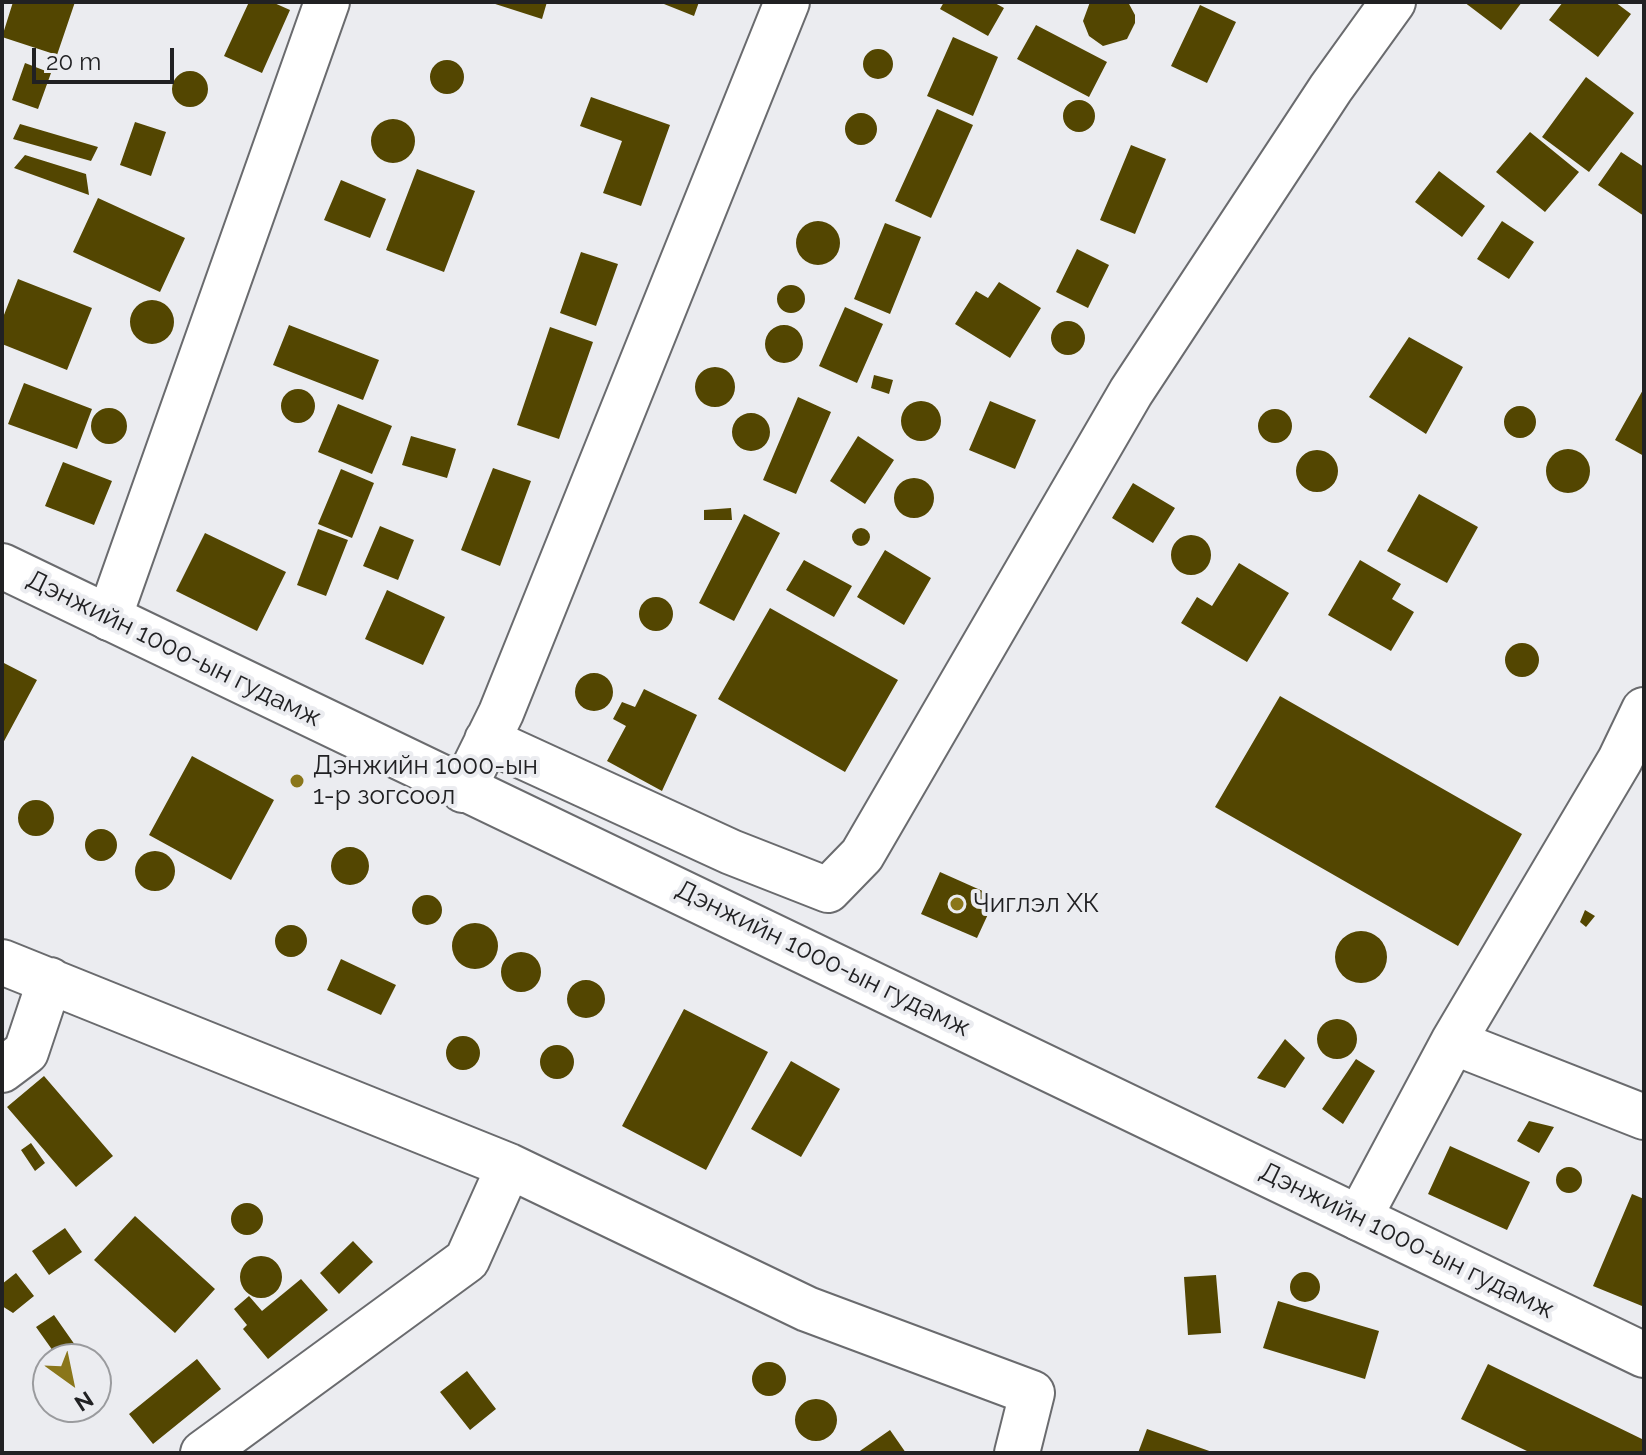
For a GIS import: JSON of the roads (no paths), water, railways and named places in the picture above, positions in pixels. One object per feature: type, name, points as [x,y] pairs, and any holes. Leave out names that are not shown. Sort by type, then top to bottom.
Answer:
[{"type":"street","points":[[109,618],[327,2]]},
{"type":"street","points":[[463,790],[548,599],[787,2]]},
{"type":"street","points":[[487,740],[718,846],[828,890],[862,855],[1131,392],[1331,88],[1393,2]]},
{"type":"street","name":"Дэнжийн 1000-ын гудамж","points":[[2,566],[1644,1355]]},
{"type":"street","points":[[1359,1218],[1453,1042],[1632,763],[1644,710]]},
{"type":"street","points":[[2,962],[509,1166],[807,1309],[1032,1393],[1017,1453]]},
{"type":"street","points":[[2,1070],[26,1052],[50,980]]},
{"type":"street","points":[[1453,1042],[1644,1117]]},
{"type":"street","points":[[203,1453],[467,1260],[509,1166]]},
{"type":"place","name":"Дэнжийн 1000-ын 1-р зогсоол","points":[[297,781]]},
{"type":"place","name":"Чиглэл ХК","points":[[957,904]]}]
